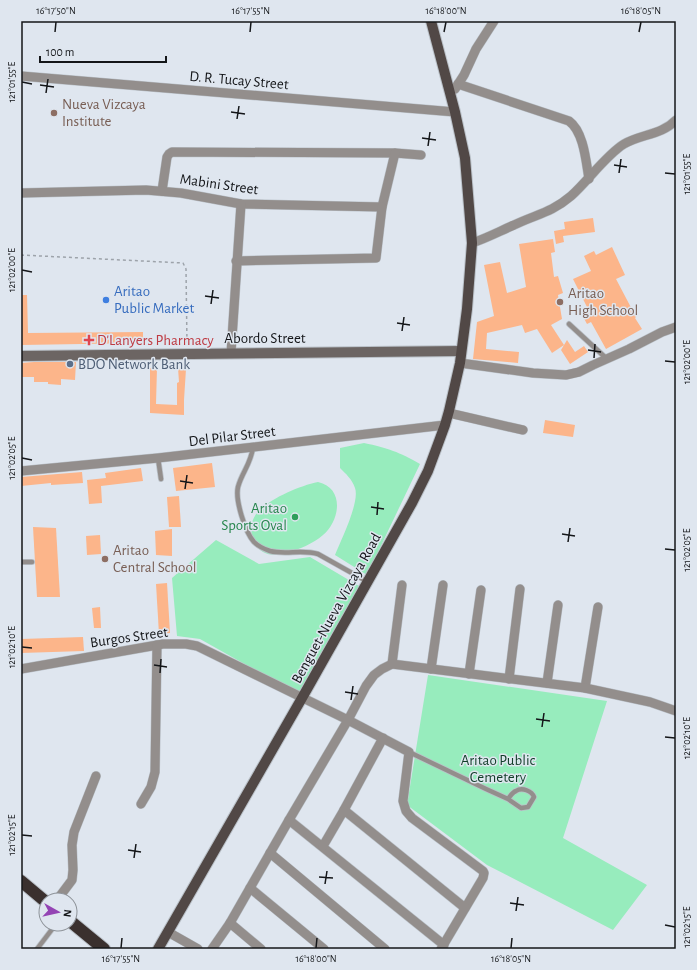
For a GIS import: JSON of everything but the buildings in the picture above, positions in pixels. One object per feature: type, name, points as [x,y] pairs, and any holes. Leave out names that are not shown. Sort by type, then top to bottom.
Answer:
[{"type":"highway","points":[[21,881],[38,895]]},
{"type":"highway","points":[[78,928],[104,949]]},
{"type":"main road","name":"Benguet-Nueva Vizcaya Road","points":[[158,949],[412,504],[428,471],[449,413],[460,363],[467,310],[472,243],[465,158],[451,95],[430,21]]},
{"type":"street","points":[[451,95],[476,49],[494,21]]},
{"type":"street","name":"D. R. Tucay Street","points":[[21,76],[455,112]]},
{"type":"street","points":[[458,84],[569,121],[574,124],[582,142],[589,179]]},
{"type":"street","points":[[472,243],[553,210],[589,179],[614,151],[623,144],[635,138],[664,129],[676,120]]},
{"type":"street","points":[[162,191],[167,157],[172,152],[395,153],[421,155]]},
{"type":"street","points":[[236,261],[376,258],[382,207],[395,153]]},
{"type":"street","name":"Mabini Street","points":[[21,193],[146,190],[181,193],[241,204],[382,207]]},
{"type":"street","points":[[231,353],[241,204]]},
{"type":"street","points":[[460,363],[533,373],[566,375],[578,372],[662,332],[676,327]]},
{"type":"street","name":"Abordo Street","points":[[21,356],[461,351]]},
{"type":"street","points":[[449,413],[523,430]]},
{"type":"street","name":"Del Pilar Street","points":[[21,471],[158,458],[445,425]]},
{"type":"street","points":[[392,664],[402,585]]},
{"type":"street","points":[[431,669],[442,585]]},
{"type":"street","points":[[509,679],[520,589]]},
{"type":"street","points":[[469,674],[481,590]]},
{"type":"street","points":[[547,683],[558,604]]},
{"type":"street","points":[[585,688],[598,607]]},
{"type":"street","name":"Burgos Street","points":[[21,669],[157,645],[186,644],[197,646],[348,720],[409,752]]},
{"type":"street","points":[[141,804],[151,787],[155,772],[157,645]]},
{"type":"street","points":[[212,949],[230,923],[348,720],[366,686],[374,675],[382,669],[392,664],[585,688],[650,702],[676,711]]},
{"type":"street","points":[[323,846],[383,738]]},
{"type":"street","points":[[289,820],[323,846],[443,947],[483,878],[484,872],[412,818],[406,811],[403,797],[409,752]]},
{"type":"street","points":[[63,892],[72,880],[72,844],[74,832],[96,776]]},
{"type":"street","points":[[344,810],[465,908]]},
{"type":"street","points":[[270,853],[385,949]]},
{"type":"street","points":[[250,888],[324,949]]},
{"type":"street","points":[[230,923],[261,949]]},
{"type":"street","points":[[168,932],[198,949]]},
{"type":"lane","points":[[569,324],[607,359]]},
{"type":"lane","points":[[253,447],[250,461],[240,481],[238,490],[241,513],[254,541],[260,547],[270,551],[283,553],[310,552],[318,554],[368,582]]},
{"type":"lane","points":[[158,458],[161,480]]},
{"type":"lane","points":[[21,562],[32,562]]},
{"type":"lane","points":[[409,752],[508,799],[516,806],[524,809],[528,807],[534,797],[533,794],[528,791],[518,790],[515,791],[508,799]]},
{"type":"lane","points":[[37,949],[50,932]]},
{"type":"path","points":[[21,255],[183,263],[186,269],[188,353]]},
{"type":"green space","points":[[364,443],[393,451],[420,464],[367,575],[335,555],[349,521],[356,494],[355,488],[349,477],[340,468],[340,448]]},
{"type":"green space","name":"Aritao Sports Oval","points":[[318,482],[327,485],[333,491],[336,498],[336,514],[329,529],[315,541],[287,553],[272,555],[263,552],[255,544],[251,527],[252,522],[258,512],[270,502],[286,493],[302,486]]},
{"type":"green space","points":[[216,540],[259,564],[310,557],[359,586],[301,696],[200,639],[177,636],[172,578]]},
{"type":"green space","name":"Aritao Public Cemetery","points":[[428,675],[607,701],[563,838],[647,885],[613,930],[487,865],[407,805]]},
{"type":"place","name":"Nueva Vizcaya Institute","points":[[54,113]]},
{"type":"place","name":"Aritao Public Market","points":[[106,300]]},
{"type":"place","name":"Aritao High School","points":[[560,302]]},
{"type":"place","name":"D'Lanyers Pharmacy","points":[[89,340]]},
{"type":"place","name":"BDO Network Bank","points":[[70,364]]},
{"type":"place","name":"Aritao Sports Oval","points":[[295,517]]},
{"type":"place","name":"Aritao Central School","points":[[105,559]]}]
